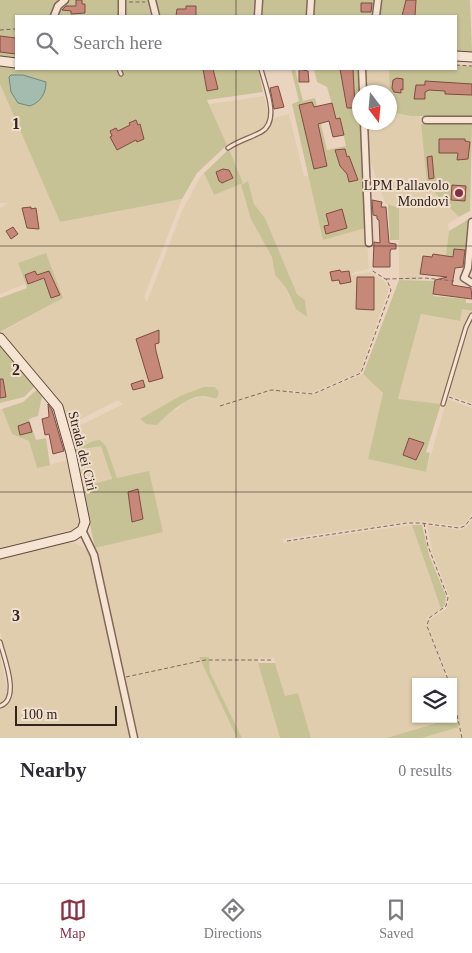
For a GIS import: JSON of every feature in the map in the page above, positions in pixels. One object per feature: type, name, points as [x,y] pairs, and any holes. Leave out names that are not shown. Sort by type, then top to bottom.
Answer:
[{"type":"street","points":[[54,15],[58,6],[65,0]]},
{"type":"street","points":[[258,15],[259,0]]},
{"type":"street","points":[[310,15],[311,0]]},
{"type":"street","points":[[376,15],[378,0]]},
{"type":"street","points":[[122,1],[122,15]]},
{"type":"street","points":[[153,1],[156,15]]},
{"type":"street","points":[[457,56],[472,57]]},
{"type":"street","points":[[0,61],[15,63]]},
{"type":"street","points":[[362,70],[363,85]]},
{"type":"street","points":[[426,120],[472,120]]},
{"type":"street","points":[[364,130],[369,243]]},
{"type":"street","points":[[472,222],[468,268],[464,278],[465,281],[472,284]]},
{"type":"street","name":"Strada dei Ciri","points":[[0,338],[58,407],[85,518],[82,530],[94,555],[134,738]]},
{"type":"street","points":[[0,554],[69,537],[82,530]]},
{"type":"lane","points":[[119,70],[121,74]]},
{"type":"lane","points":[[228,148],[263,131],[270,122],[271,112],[261,70]]},
{"type":"lane","points":[[443,404],[472,315]]},
{"type":"lane","points":[[0,642],[11,691],[7,702],[0,706]]},
{"type":"path","points":[[122,1],[153,1]]},
{"type":"path","points":[[0,30],[15,29]]},
{"type":"path","points":[[457,65],[472,66]]},
{"type":"path","points":[[220,406],[271,390],[313,394],[361,373],[391,293],[391,285],[386,279],[371,270]]},
{"type":"path","points":[[386,279],[425,278],[454,281]]},
{"type":"path","points":[[446,393],[448,397],[472,406]]},
{"type":"path","points":[[287,540],[355,529],[424,523],[459,528],[465,526],[472,517]]},
{"type":"path","points":[[424,523],[428,546],[448,598],[446,606],[429,618],[427,626],[447,678]]},
{"type":"path","points":[[121,679],[205,660],[271,660]]},
{"type":"path","points":[[457,715],[462,738]]},
{"type":"shaded area","points":[[0,0],[60,0],[52,15],[15,15],[15,58],[0,56]]},
{"type":"shaded area","points":[[69,0],[119,0],[118,15],[58,15],[60,10]]},
{"type":"shaded area","points":[[125,0],[148,0],[151,15],[125,15]]},
{"type":"shaded area","points":[[156,0],[256,0],[255,15],[160,15]]},
{"type":"shaded area","points":[[263,0],[307,0],[306,15],[262,15]]},
{"type":"shaded area","points":[[315,0],[374,0],[372,15],[314,15]]},
{"type":"shaded area","points":[[381,0],[470,0],[472,52],[457,51],[457,15],[380,15]]},
{"type":"shaded area","points":[[0,65],[15,67],[15,70],[258,70],[263,92],[207,100],[227,145],[197,173],[182,199],[60,222],[0,84]]},
{"type":"shaded area","points":[[457,65],[472,66],[472,116],[411,116],[397,113],[397,85],[389,85],[389,70],[457,70]]},
{"type":"shaded area","points":[[291,70],[295,70],[303,101],[315,98],[327,150],[346,146],[340,118],[336,119],[327,87],[317,82],[314,70],[359,70],[359,85],[352,85],[352,130],[362,130],[366,228],[323,240],[292,104],[299,101]]},
{"type":"shaded area","points":[[365,70],[389,70],[389,85],[366,85]]},
{"type":"shaded area","points":[[11,75],[23,75],[46,82],[44,93],[40,100],[30,106],[18,103],[11,92],[9,77]]},
{"type":"shaded area","points":[[0,84],[60,222],[182,199],[144,297],[147,302],[182,211],[200,177],[204,173],[214,195],[243,182],[229,149],[267,130],[274,118],[289,114],[304,176],[309,176],[323,240],[366,228],[369,269],[352,273],[352,275],[370,272],[384,281],[389,288],[360,372],[311,393],[288,390],[287,392],[313,395],[363,374],[383,393],[369,459],[426,472],[447,399],[472,408],[472,513],[466,523],[459,526],[422,521],[404,522],[283,539],[283,543],[412,525],[441,609],[428,617],[426,625],[446,678],[412,678],[412,723],[435,723],[386,738],[311,738],[298,693],[285,697],[274,658],[257,658],[280,738],[242,738],[210,672],[209,657],[199,657],[237,738],[136,738],[95,548],[163,531],[117,479],[106,446],[93,441],[73,451],[69,431],[123,404],[118,400],[67,426],[55,396],[0,333],[63,298],[18,263],[25,284],[0,294],[0,208],[9,203],[0,203]],"holes":[[[248,181],[254,204],[265,218],[297,294],[305,300],[306,317],[289,297],[286,288],[275,275],[272,257],[252,219],[241,185]],[[219,392],[213,399],[200,396],[185,402],[178,409],[140,420],[180,396]]]},
{"type":"shaded area","points":[[264,96],[268,112],[267,124],[256,132],[227,145],[209,104]]},
{"type":"shaded area","points":[[397,113],[420,116],[427,185],[459,217],[448,224],[446,256],[433,254],[432,257],[423,256],[419,280],[399,280],[399,208],[385,203],[369,157],[367,130],[397,130]]},
{"type":"shaded area","points":[[421,124],[472,124],[470,211],[459,217],[427,185]]},
{"type":"shaded area","points":[[229,149],[243,183],[214,195],[204,173]]},
{"type":"shaded area","points":[[248,181],[254,204],[265,218],[297,294],[305,300],[307,317],[296,309],[286,288],[275,275],[272,257],[251,219],[241,185]]},
{"type":"shaded area","points":[[388,204],[399,208],[399,240],[390,240]]},
{"type":"shaded area","points":[[469,219],[467,250],[454,249],[453,263],[445,262],[449,231]]},
{"type":"shaded area","points":[[46,253],[63,298],[0,332],[0,298],[27,288],[18,263]]},
{"type":"shaded area","points":[[399,280],[435,281],[433,296],[466,299],[466,303],[472,303],[472,311],[462,309],[460,321],[421,314],[398,399],[441,404],[426,452],[430,453],[426,472],[368,459],[383,393],[363,374]]},
{"type":"shaded area","points":[[462,309],[472,312],[465,326],[441,404],[398,400],[421,314],[459,321]]},
{"type":"shaded area","points":[[472,319],[472,403],[450,395],[449,391]]},
{"type":"shaded area","points":[[0,342],[37,384],[24,397],[0,403]]},
{"type":"shaded area","points":[[40,387],[43,391],[38,416],[29,419],[36,440],[46,438],[50,465],[37,468],[29,441],[12,434],[2,409],[23,402]]},
{"type":"shaded area","points":[[204,387],[215,387],[219,392],[217,398],[195,397],[183,403],[157,425],[146,424],[140,419],[180,396]]},
{"type":"shaded area","points":[[0,409],[2,409],[12,434],[29,441],[37,468],[68,460],[81,521],[74,529],[0,550]]},
{"type":"shaded area","points":[[100,440],[106,446],[117,478],[149,471],[163,532],[95,548],[82,487],[112,479],[101,446],[83,449],[75,455],[73,451],[93,441]]},
{"type":"shaded area","points":[[92,446],[101,446],[103,449],[112,480],[82,487],[75,455]]},
{"type":"shaded area","points":[[472,520],[472,738],[463,738],[457,710],[457,678],[448,678],[428,626],[429,620],[446,609],[450,599],[433,554],[427,525],[461,530],[467,527]]},
{"type":"shaded area","points":[[412,525],[422,525],[429,555],[446,596],[445,605],[441,609]]},
{"type":"shaded area","points":[[66,543],[75,543],[83,547],[92,558],[132,738],[0,738],[0,708],[12,700],[13,688],[0,630],[0,559]]},
{"type":"shaded area","points":[[0,655],[8,694],[7,699],[0,704]]},
{"type":"shaded area","points":[[199,657],[209,657],[210,672],[242,738],[237,738]]},
{"type":"shaded area","points":[[258,663],[275,663],[285,696],[298,693],[311,738],[280,738]]},
{"type":"shaded area","points":[[457,717],[459,727],[422,738],[386,738],[437,723],[457,723]]},
{"type":"shaded area","points":[[459,727],[461,738],[422,738]]},
{"type":"building","points":[[76,0],[82,0],[82,4],[85,4],[85,13],[71,14],[71,11],[62,10],[66,6],[76,6]]},
{"type":"building","points":[[406,0],[416,0],[415,15],[402,15]]},
{"type":"building","points":[[361,3],[372,3],[371,12],[361,12]]},
{"type":"building","points":[[186,6],[196,6],[196,15],[176,15],[177,9],[186,9]]},
{"type":"building","points":[[0,36],[15,38],[15,54],[0,52]]},
{"type":"building","points":[[203,70],[213,70],[218,89],[207,91]]},
{"type":"building","points":[[299,70],[308,71],[309,82],[299,82]]},
{"type":"building","points":[[340,70],[353,70],[352,108],[347,108]]},
{"type":"building","points":[[397,78],[403,79],[403,90],[401,89],[401,93],[397,92],[397,85],[392,85],[393,80]]},
{"type":"building","points":[[425,81],[472,84],[472,95],[445,94],[445,91],[429,90],[425,92],[425,99],[414,99],[416,85],[425,85]]},
{"type":"building","points":[[278,86],[284,107],[274,109],[270,88]]},
{"type":"building","points":[[312,102],[314,107],[332,103],[336,119],[340,118],[344,135],[333,137],[329,121],[318,124],[327,166],[314,169],[299,105]]},
{"type":"building","points":[[136,120],[138,125],[140,124],[144,139],[137,142],[136,140],[117,150],[110,137],[112,136],[110,131],[116,128],[118,131]]},
{"type":"building","points":[[439,139],[465,139],[465,141],[470,142],[468,159],[457,160],[458,153],[439,153]]},
{"type":"building","points":[[345,149],[358,180],[349,182],[347,174],[340,166],[335,150]]},
{"type":"building","points":[[432,156],[434,178],[429,179],[427,157]]},
{"type":"building","points":[[223,169],[229,170],[233,178],[222,183],[219,181],[216,172]]},
{"type":"building","points":[[452,185],[466,186],[465,201],[451,200]]},
{"type":"building","points":[[372,200],[382,202],[381,207],[386,207],[389,243],[396,244],[396,249],[391,249],[390,252],[390,267],[373,267],[374,242],[380,243],[379,220],[377,216],[373,215]]},
{"type":"building","points":[[31,207],[31,209],[36,208],[39,229],[27,228],[22,208]]},
{"type":"building","points":[[342,209],[347,228],[326,234],[324,226],[329,225],[326,214]]},
{"type":"building","points":[[13,227],[18,234],[11,239],[6,231]]},
{"type":"building","points":[[454,249],[465,250],[463,267],[455,268],[452,285],[471,288],[472,299],[433,294],[435,280],[447,277],[420,274],[423,256],[432,257],[433,254],[453,257]]},
{"type":"building","points":[[340,270],[341,272],[349,271],[351,282],[340,284],[339,280],[332,281],[330,272]]},
{"type":"building","points":[[35,271],[37,275],[49,271],[60,295],[51,298],[44,278],[28,284],[25,275]]},
{"type":"building","points":[[357,277],[374,277],[374,310],[356,309]]},
{"type":"building","points":[[159,330],[159,343],[155,344],[163,378],[149,382],[136,339]]},
{"type":"building","points":[[0,379],[3,379],[6,397],[0,398]]},
{"type":"building","points":[[143,380],[145,387],[133,390],[131,384]]},
{"type":"building","points":[[48,404],[52,410],[64,451],[53,454],[49,434],[45,435],[42,419],[49,417]]},
{"type":"building","points":[[29,422],[32,432],[20,435],[18,426]]},
{"type":"building","points":[[409,438],[424,443],[416,460],[403,455]]},
{"type":"building","points":[[138,489],[143,519],[132,522],[128,492]]},
{"type":"place","name":"LPM Pallavolo Mondovì","points":[[459,193]]}]
